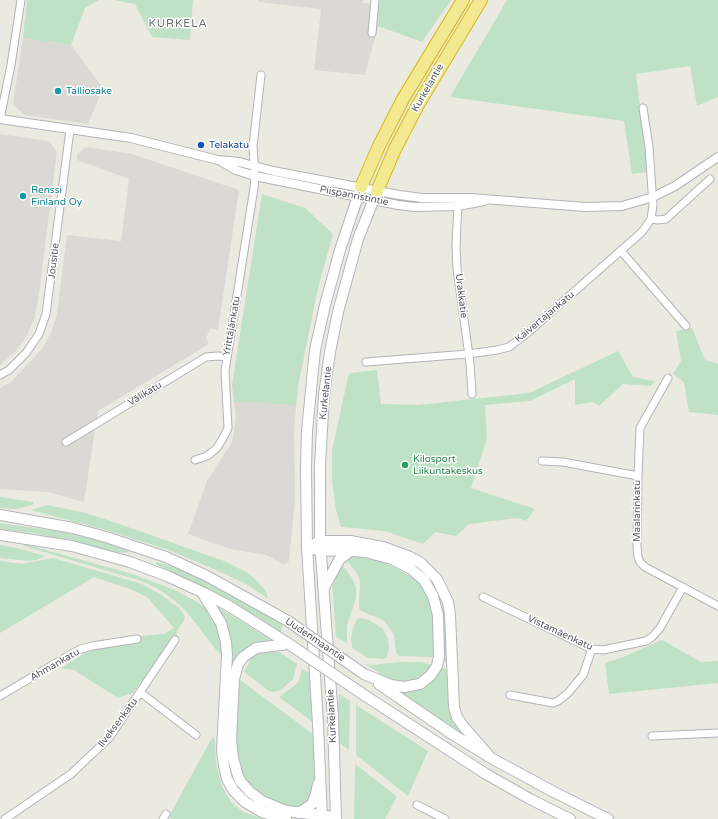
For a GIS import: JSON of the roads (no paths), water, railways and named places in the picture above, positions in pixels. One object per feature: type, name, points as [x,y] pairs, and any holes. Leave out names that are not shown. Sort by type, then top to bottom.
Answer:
[{"type":"highway","name":"Kurkelantie","points":[[359,192],[379,146],[397,111],[463,0]]},
{"type":"highway","name":"Kurkelantie","points":[[375,196],[395,149],[419,103],[481,0]]},
{"type":"main road","name":"Kurkelantie","points":[[322,817],[307,547],[307,431],[315,350],[333,271],[359,192]]},
{"type":"main road","name":"Kurkelantie","points":[[334,819],[333,718],[320,541],[320,465],[324,396],[330,352],[347,275],[358,239],[375,196]]},
{"type":"main road","name":"Uudenmaantie","points":[[0,515],[73,528],[106,537],[166,557],[207,576],[288,621],[452,734],[491,758],[608,819]]},
{"type":"main road","name":"Uudenmaantie","points":[[0,535],[72,546],[130,562],[167,576],[202,592],[229,606],[289,644],[364,695],[486,774],[530,799],[570,819]]},
{"type":"main road","points":[[307,547],[320,541],[350,541],[383,546],[421,563],[437,579],[448,602],[450,615],[454,707],[457,717],[491,758]]},
{"type":"main road","points":[[307,547],[321,551],[350,551],[379,555],[392,559],[411,569],[424,580],[436,605],[438,615],[439,656],[434,671],[425,681],[412,687],[404,687],[391,685],[364,674]]},
{"type":"main road","points":[[323,590],[339,560],[350,551]]},
{"type":"main road","points":[[202,592],[221,623],[226,642],[227,655],[222,750],[227,779],[234,791],[245,802],[262,812],[284,819]]},
{"type":"main road","points":[[289,644],[256,648],[243,657],[238,664],[234,679],[231,740],[234,765],[238,776],[245,787],[255,796],[272,806],[286,811],[334,819]]},
{"type":"main road","points":[[298,813],[308,807],[313,801],[320,774]]},
{"type":"street","points":[[0,119],[11,65],[20,0]]},
{"type":"street","points":[[372,33],[375,0]]},
{"type":"street","points":[[255,176],[253,146],[262,75]]},
{"type":"street","points":[[643,108],[649,147],[653,197],[651,219],[666,219],[710,180]]},
{"type":"street","name":"Piispanristintie","points":[[0,119],[131,138],[218,160],[238,162],[273,170],[375,196],[422,198],[458,202],[493,200],[585,207],[622,206],[653,197],[675,186],[718,156]]},
{"type":"street","name":"Jousitie","points":[[0,375],[9,370],[26,354],[39,334],[46,314],[70,130]]},
{"type":"street","name":"Piispanristintie","points":[[218,160],[236,170],[255,176],[359,192]]},
{"type":"street","name":"Yrittäjänkatu","points":[[195,460],[207,456],[217,448],[224,438],[228,428],[225,371],[226,357],[255,176]]},
{"type":"street","name":"Urakkatie","points":[[458,202],[457,269],[472,394]]},
{"type":"street","name":"Kaivertajankatu","points":[[366,362],[468,354],[502,349],[516,343],[642,232],[651,219]]},
{"type":"street","points":[[621,251],[686,326]]},
{"type":"street","name":"Välikatu","points":[[66,442],[206,357],[226,357]]},
{"type":"street","name":"Maalarinkatu","points":[[668,378],[640,426],[637,547],[639,560],[645,567],[718,606]]},
{"type":"street","points":[[542,461],[563,462],[638,476]]},
{"type":"street","name":"Vistamäenkatu","points":[[483,597],[592,649],[610,650],[652,637],[660,628],[682,587]]},
{"type":"street","name":"Ahmankatu","points":[[0,696],[81,649],[137,639]]},
{"type":"street","name":"Ilveksenkatu","points":[[5,819],[71,774],[109,738],[175,640]]},
{"type":"street","points":[[510,695],[553,703],[558,701],[568,693],[583,675],[592,649]]},
{"type":"street","points":[[140,692],[196,735]]},
{"type":"street","points":[[652,736],[718,733]]},
{"type":"street","points":[[417,805],[445,819]]},
{"type":"place","name":"Talliosake","points":[[58,91]]},
{"type":"place","name":"Telakatu","points":[[201,145]]},
{"type":"place","name":"Renssi Finland Oy","points":[[23,196]]},
{"type":"place","name":"Kilosport Liikuntakeskus","points":[[405,465]]},
{"type":"district","name":"KURKELA","points":[[178,24]]}]
